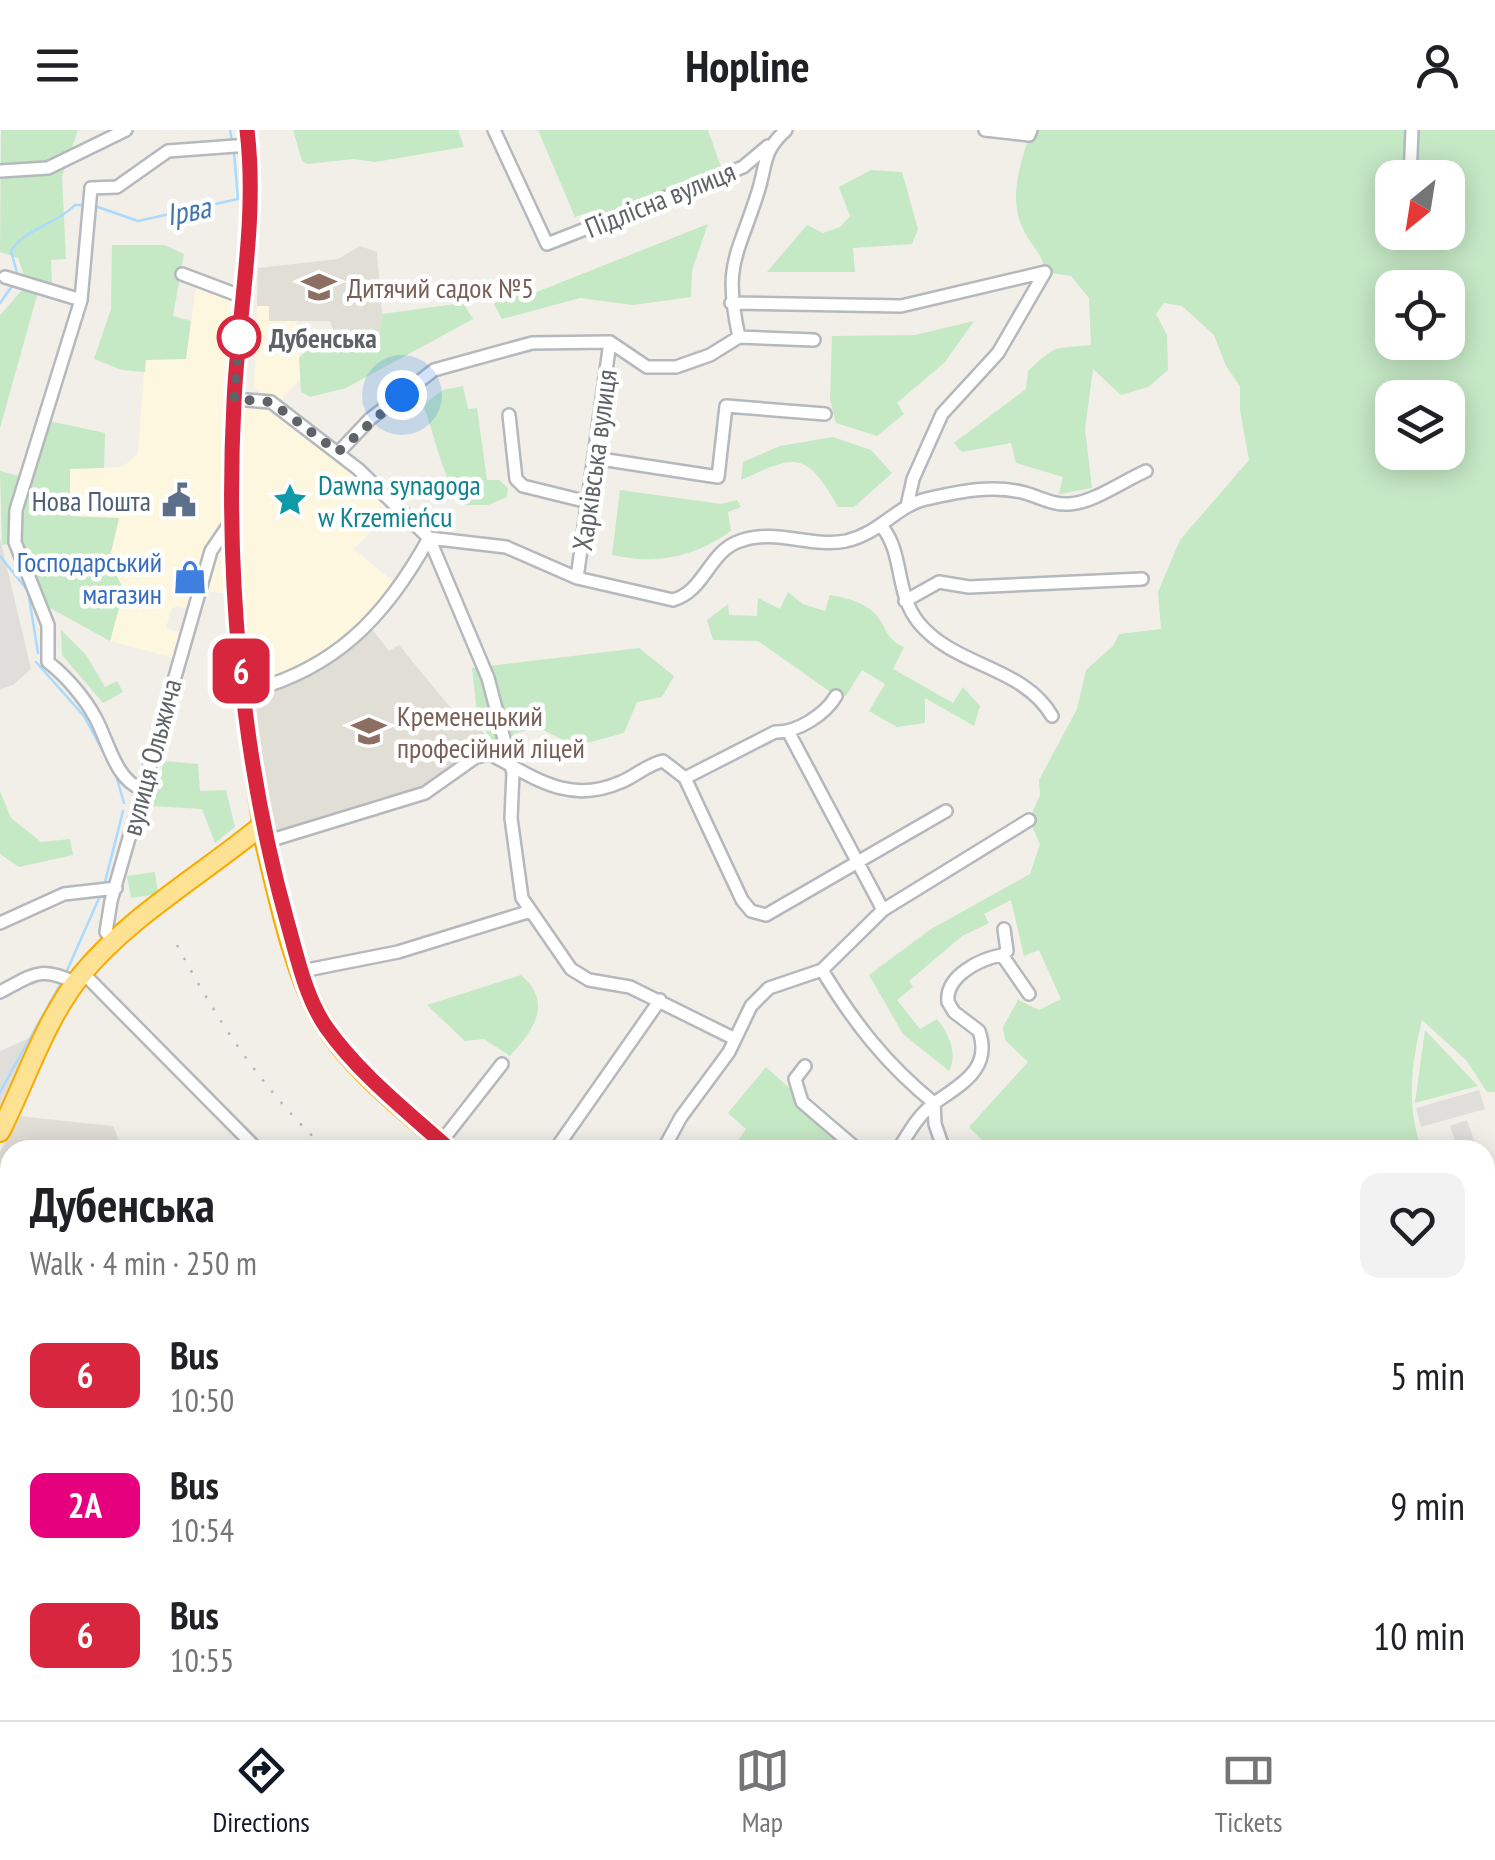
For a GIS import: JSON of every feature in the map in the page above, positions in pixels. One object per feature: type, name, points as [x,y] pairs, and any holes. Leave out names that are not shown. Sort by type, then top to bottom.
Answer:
[{"type":"highway","points":[[0,1132],[79,978],[114,944],[263,834],[302,971],[324,1025],[440,1140]]},
{"type":"main road","points":[[248,138],[250,201],[234,399],[234,517],[242,692],[263,834]]},
{"type":"street","points":[[0,172],[48,168],[126,130]]},
{"type":"street","name":"Підлісна вулиця","points":[[494,130],[548,244],[743,167],[786,130]]},
{"type":"street","points":[[984,130],[1030,133]]},
{"type":"street","points":[[1411,160],[1412,130]]},
{"type":"street","points":[[142,788],[132,786],[119,768],[88,704],[48,662],[48,625],[15,542],[16,510],[81,300],[91,188],[118,186],[168,151],[248,138]]},
{"type":"street","points":[[738,337],[731,303],[735,246],[758,192],[768,146]]},
{"type":"street","points":[[731,303],[901,306],[1045,272],[998,352],[942,414],[912,479],[906,506]]},
{"type":"street","points":[[182,274],[243,298]]},
{"type":"street","points":[[4,277],[18,278],[22,283],[81,300]]},
{"type":"street","points":[[338,452],[370,419],[434,370],[532,342],[610,342],[647,368],[676,367],[710,355],[738,337],[814,340]]},
{"type":"street","name":"Харківська вулиця","points":[[577,578],[610,342]]},
{"type":"street","points":[[234,399],[271,402],[338,452],[429,538],[488,678],[508,763],[514,773],[511,818],[518,884],[531,911],[571,969],[589,980],[630,987],[734,1038]]},
{"type":"street","points":[[594,458],[718,477],[726,406],[825,414]]},
{"type":"street","points":[[509,414],[516,479],[523,486],[588,502]]},
{"type":"street","points":[[429,538],[506,547],[577,578],[673,600],[694,590],[717,558],[737,541],[776,534],[828,543],[883,528],[906,506],[994,488],[1024,492],[1052,504],[1074,504],[1146,471]]},
{"type":"street","name":"вулиця Ольжича","points":[[114,944],[106,932],[142,788],[210,551],[234,517]]},
{"type":"street","points":[[883,528],[893,547],[906,600],[930,633],[1040,694],[1052,716]]},
{"type":"street","points":[[242,692],[298,672],[350,644],[381,612],[429,538]]},
{"type":"street","points":[[210,551],[225,546],[236,558]]},
{"type":"street","points":[[906,600],[939,582],[970,587],[1142,579]]},
{"type":"street","points":[[685,778],[775,732],[789,733],[830,707],[836,696]]},
{"type":"street","points":[[789,733],[883,910]]},
{"type":"street","points":[[263,834],[425,793],[476,758],[490,754],[534,782],[593,793],[663,760],[685,778],[742,900],[758,915],[766,916],[946,811]]},
{"type":"street","points":[[668,1140],[729,1052],[751,1006],[769,988],[794,976],[822,970],[883,910],[1029,820]]},
{"type":"street","points":[[0,923],[64,894],[116,888]]},
{"type":"street","points":[[302,971],[398,952],[531,911]]},
{"type":"street","points":[[906,1140],[934,1103],[966,1086],[981,1058],[983,1043],[979,1032],[954,1012],[947,994],[970,968],[1007,951],[1004,929]]},
{"type":"street","points":[[1002,955],[1029,994]]},
{"type":"street","points":[[822,970],[866,1040],[892,1069],[934,1103],[935,1124],[942,1140]]},
{"type":"street","points":[[0,992],[39,972],[79,978],[248,1140]]},
{"type":"street","points":[[561,1140],[660,1000]]},
{"type":"street","points":[[450,1140],[502,1064]]},
{"type":"street","points":[[805,1066],[795,1079],[802,1102],[846,1140]]},
{"type":"shaded area","name":"Дитячий садок №5","points":[[360,246],[377,252],[382,314],[380,333],[371,342],[357,349],[337,340],[330,321],[269,321],[269,306],[257,306],[258,268],[338,259]]},
{"type":"shaded area","points":[[197,280],[243,297],[234,517],[216,547],[229,548],[236,555],[243,408],[277,411],[349,465],[393,508],[354,549],[396,584],[377,611],[327,653],[249,691],[238,594],[199,591],[193,610],[177,606],[171,609],[166,628],[185,634],[178,659],[110,641],[124,590],[109,561],[119,519],[70,517],[70,469],[122,467],[138,454],[145,359],[186,359]]},
{"type":"shaded area","points":[[257,306],[269,306],[269,321],[297,321],[301,378],[278,404],[254,387]]},
{"type":"shaded area","points":[[0,538],[31,669],[13,685],[0,689]]},
{"type":"shaded area","name":"Кременецький професійний ліцей","points":[[372,629],[389,651],[399,645],[459,718],[468,712],[490,742],[424,790],[383,797],[271,833],[253,695],[318,668],[355,646]]},
{"type":"shaded area","points":[[43,1032],[0,1120],[0,1051]]},
{"type":"shaded area","points":[[1479,1090],[1485,1109],[1421,1127],[1416,1108]]},
{"type":"shaded area","points":[[18,1116],[113,1126],[119,1140],[6,1140]]},
{"type":"shaded area","points":[[1467,1120],[1474,1140],[1455,1140],[1450,1126]]},
{"type":"green space","points":[[1,130],[78,130],[62,176],[66,259],[51,260],[52,285],[25,278],[18,258],[0,252]]},
{"type":"green space","points":[[293,130],[458,130],[464,147],[375,162],[354,159],[307,164],[302,161]]},
{"type":"green space","points":[[538,130],[708,130],[723,173],[597,223],[595,210],[575,217]]},
{"type":"green space","points":[[1031,130],[1495,130],[1495,1092],[1487,1092],[1466,1060],[1422,1020],[1412,1086],[1419,1140],[982,1140],[969,1127],[1028,1062],[1005,1040],[1003,1027],[1018,1000],[1039,1010],[1061,999],[1039,950],[1024,956],[1011,900],[984,914],[989,923],[962,936],[909,981],[913,987],[897,1000],[920,1029],[937,1019],[952,1051],[949,1071],[903,1034],[869,975],[931,929],[1030,874],[1040,844],[1029,820],[1040,795],[1039,780],[1077,709],[1086,670],[1113,646],[1119,634],[1161,629],[1158,592],[1180,540],[1249,460],[1240,386],[1226,366],[1214,335],[1182,306],[1164,303],[1156,314],[1167,335],[1168,370],[1148,387],[1121,395],[1093,369],[1085,429],[1092,488],[1059,494],[1063,477],[1016,463],[1011,443],[962,452],[954,443],[1026,389],[1028,371],[1045,356],[1063,348],[1091,345],[1089,298],[1071,276],[1045,272],[1019,218],[1016,193]]},
{"type":"green space","points":[[871,170],[902,172],[918,229],[912,244],[853,248],[855,272],[767,272],[807,225],[823,233],[840,227],[850,216],[839,187]]},
{"type":"green space","points":[[708,224],[692,270],[691,297],[633,305],[580,298],[502,319],[494,304],[525,280],[534,293]]},
{"type":"green space","points":[[112,245],[164,245],[184,254],[173,316],[191,321],[186,359],[146,360],[145,372],[122,370],[94,359],[111,309]]},
{"type":"green space","points":[[24,288],[38,292],[0,428],[0,315]]},
{"type":"green space","points":[[463,303],[473,319],[346,388],[310,397],[301,392],[299,358],[317,341],[337,340],[357,349],[380,333],[382,314]]},
{"type":"green space","points":[[974,321],[945,362],[897,403],[904,414],[877,436],[836,423],[830,400],[832,336],[915,335]]},
{"type":"green space","points":[[463,386],[468,409],[477,408],[487,480],[499,480],[508,488],[507,497],[488,505],[465,505],[457,494],[444,470],[423,405],[443,390]]},
{"type":"green space","points":[[44,420],[105,433],[104,468],[70,469],[70,516],[119,518],[109,561],[124,590],[110,641],[41,603],[15,543],[2,545],[0,471],[26,478]]},
{"type":"green space","points":[[833,437],[871,450],[892,473],[854,507],[838,507],[817,476],[799,463],[775,465],[741,480],[743,462],[780,446]]},
{"type":"green space","points":[[620,490],[721,504],[737,500],[741,507],[728,512],[731,531],[703,547],[674,557],[628,558],[612,555]]},
{"type":"green space","points":[[788,592],[803,604],[825,611],[830,595],[867,607],[891,638],[904,647],[893,669],[953,703],[963,687],[980,706],[974,726],[925,698],[925,723],[897,727],[869,711],[885,684],[862,670],[846,696],[836,696],[758,641],[713,640],[707,620],[728,604],[729,615],[757,616],[758,598],[780,609]]},
{"type":"green space","points":[[61,630],[86,655],[105,687],[117,681],[123,692],[103,703],[62,655]]},
{"type":"green space","points":[[639,648],[674,676],[662,697],[637,702],[624,733],[576,746],[537,727],[514,734],[510,765],[488,751],[491,738],[478,721],[472,668]]},
{"type":"green space","points":[[164,761],[198,764],[200,791],[226,790],[235,827],[215,843],[202,809],[152,806]]},
{"type":"green space","points":[[0,791],[11,818],[41,842],[70,839],[73,855],[19,867],[0,854]]},
{"type":"green space","points":[[155,872],[158,894],[131,898],[127,876]]},
{"type":"green space","points":[[521,975],[531,986],[538,1007],[532,1027],[510,1056],[484,1039],[465,1041],[427,1005]]},
{"type":"green space","points":[[1425,1030],[1478,1086],[1415,1103]]},
{"type":"green space","points":[[766,1067],[847,1140],[739,1140],[746,1129],[728,1113]]},
{"type":"waterway","name":"Ірва","points":[[230,130],[232,141]]},
{"type":"waterway","name":"Ірва","points":[[92,205],[138,221],[238,199],[234,153]]},
{"type":"waterway","name":"Ірва","points":[[17,273],[11,251],[18,243],[75,205],[83,205]]},
{"type":"waterway","name":"Ірва","points":[[0,303],[15,282]]},
{"type":"waterway","name":"Ірва","points":[[0,556],[28,591],[38,653]]},
{"type":"waterway","name":"Ірва","points":[[36,662],[84,716],[108,761]]},
{"type":"waterway","name":"Ірва","points":[[115,772],[124,803]]},
{"type":"waterway","name":"Ірва","points":[[105,882],[123,811]]},
{"type":"waterway","name":"Ірва","points":[[65,975],[100,896]]},
{"type":"waterway","name":"Ірва","points":[[0,1092],[62,981]]},
{"type":"railway","points":[[177,945],[243,1054],[282,1104],[317,1140]]},
{"type":"bus line","name":"6","points":[[247,130],[250,201],[234,399],[234,517],[242,692],[261,826],[302,971],[324,1025],[384,1090],[439,1140]]},
{"type":"place","name":"Дитячий садок №5","points":[[319,287]]},
{"type":"place","name":"Дубенська","points":[[239,337]]},
{"type":"place","name":"Нова Пошта","points":[[179,500]]},
{"type":"place","name":"Dawna synagoga w Krzemieńcu","points":[[290,500]]},
{"type":"place","name":"Господарський магазин","points":[[190,577]]},
{"type":"place","name":"Кременецький професійний ліцей","points":[[369,731]]},
{"type":"route","points":[[239,337],[240,331],[234,399],[271,402],[338,452],[370,419],[402,395]]}]
